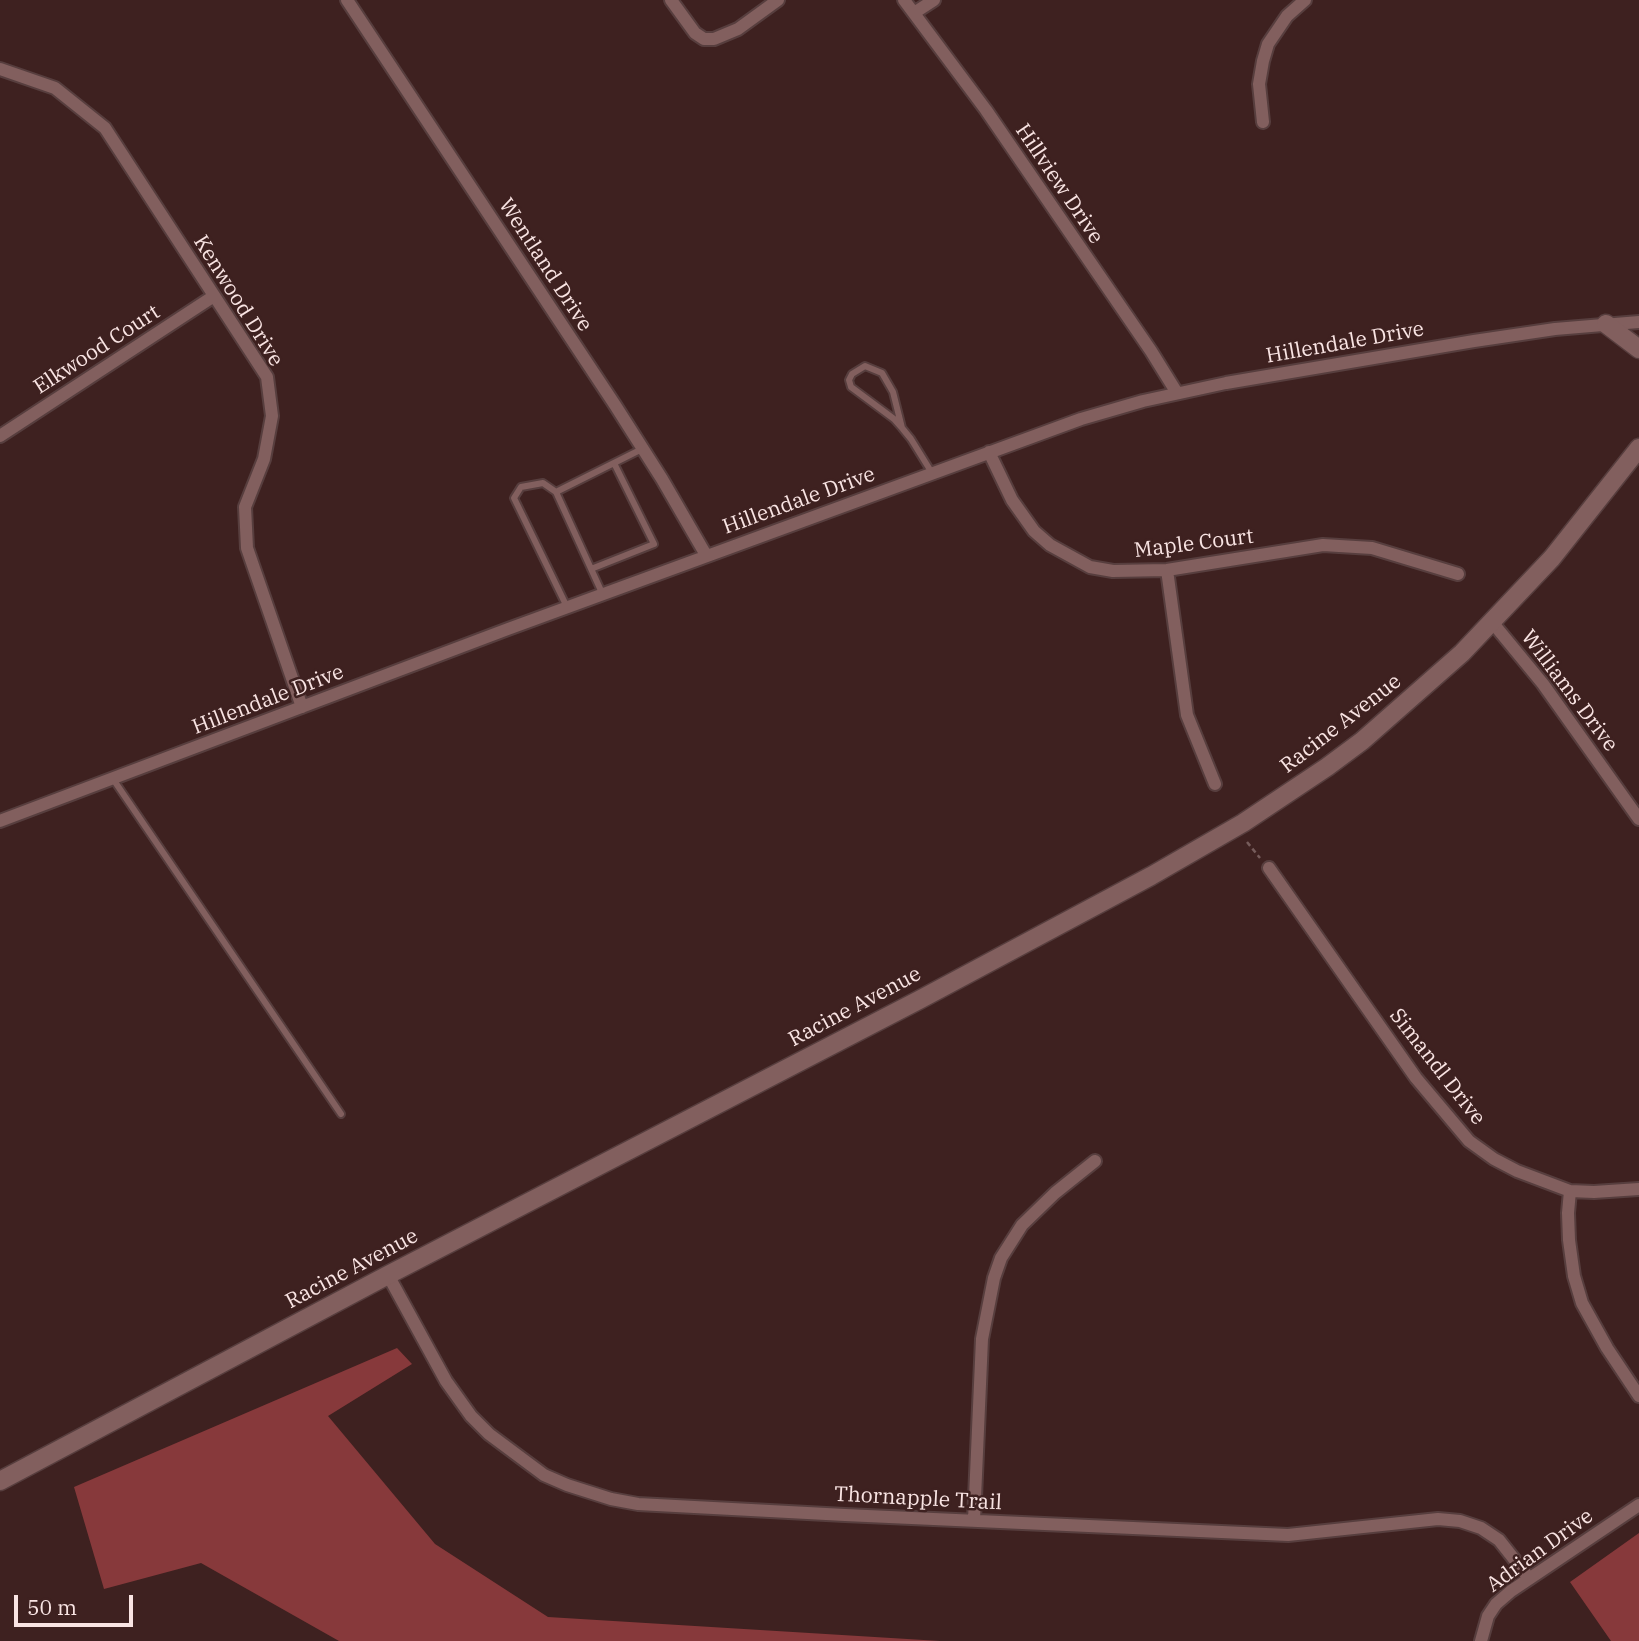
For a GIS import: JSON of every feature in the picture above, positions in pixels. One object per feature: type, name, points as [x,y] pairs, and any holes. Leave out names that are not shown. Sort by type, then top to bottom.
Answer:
[{"type":"main road","points":[[1606,324],[1639,349]]},
{"type":"main road","name":"Racine Avenue","points":[[0,1481],[388,1275],[919,1000],[1151,876],[1289,793],[1362,741],[1425,688],[1492,622],[1552,558],[1639,448]]},
{"type":"street","name":"Wentland Drive","points":[[347,0],[643,449],[706,555]]},
{"type":"street","points":[[671,0],[695,33],[705,39],[713,39],[738,29],[778,0]]},
{"type":"street","name":"Hillview Drive","points":[[904,0],[986,110],[1177,393]]},
{"type":"street","points":[[914,13],[934,0]]},
{"type":"street","points":[[1263,122],[1259,84],[1262,61],[1268,44],[1287,16],[1305,0]]},
{"type":"street","name":"Kenwood Drive","points":[[0,69],[55,88],[105,128],[267,377],[272,416],[264,459],[245,507],[247,548],[302,707]]},
{"type":"street","name":"Elkwood Court","points":[[0,436],[214,296]]},
{"type":"street","name":"Hillendale Drive","points":[[0,821],[706,555],[1081,419],[1177,393],[1474,341],[1639,322]]},
{"type":"street","name":"Maple Court","points":[[989,452],[1023,517],[1050,545],[1090,567],[1113,571],[1167,570],[1323,545],[1372,548],[1458,574]]},
{"type":"street","points":[[1167,570],[1187,715],[1214,784]]},
{"type":"street","name":"Williams Drive","points":[[1492,622],[1544,684],[1639,819]]},
{"type":"street","name":"Simandl Drive","points":[[1269,868],[1416,1078],[1469,1141],[1494,1159],[1542,1182],[1570,1191],[1639,1189]]},
{"type":"street","points":[[974,1520],[982,1339],[994,1278],[1001,1258],[1022,1225],[1040,1206],[1095,1161]]},
{"type":"street","points":[[1570,1191],[1569,1240],[1574,1276],[1582,1303],[1607,1349],[1639,1396]]},
{"type":"street","name":"Thornapple Trail","points":[[388,1275],[440,1371],[471,1416],[525,1463],[567,1485],[611,1499],[638,1504],[1287,1535],[1438,1519],[1460,1521],[1481,1528],[1499,1540],[1530,1578]]},
{"type":"street","name":"Adrian Drive","points":[[1482,1641],[1483,1629],[1496,1604],[1639,1505]]},
{"type":"lane","points":[[902,428],[893,393],[881,373],[865,366],[852,374],[849,380],[852,387],[894,419],[911,439],[932,473]]},
{"type":"lane","points":[[556,492],[643,449]]},
{"type":"lane","points":[[591,569],[654,544],[614,463]]},
{"type":"lane","points":[[567,608],[514,498],[521,487],[543,483],[556,492],[603,595]]},
{"type":"lane","points":[[113,779],[341,1114]]},
{"type":"path","points":[[1235,827],[1269,868]]},
{"type":"shaded area","points":[[397,1348],[412,1364],[328,1416],[435,1544],[548,1617],[940,1641],[339,1641],[201,1563],[104,1589],[74,1487]]},
{"type":"shaded area","points":[[1639,1533],[1639,1641],[1611,1641],[1570,1582]]}]
